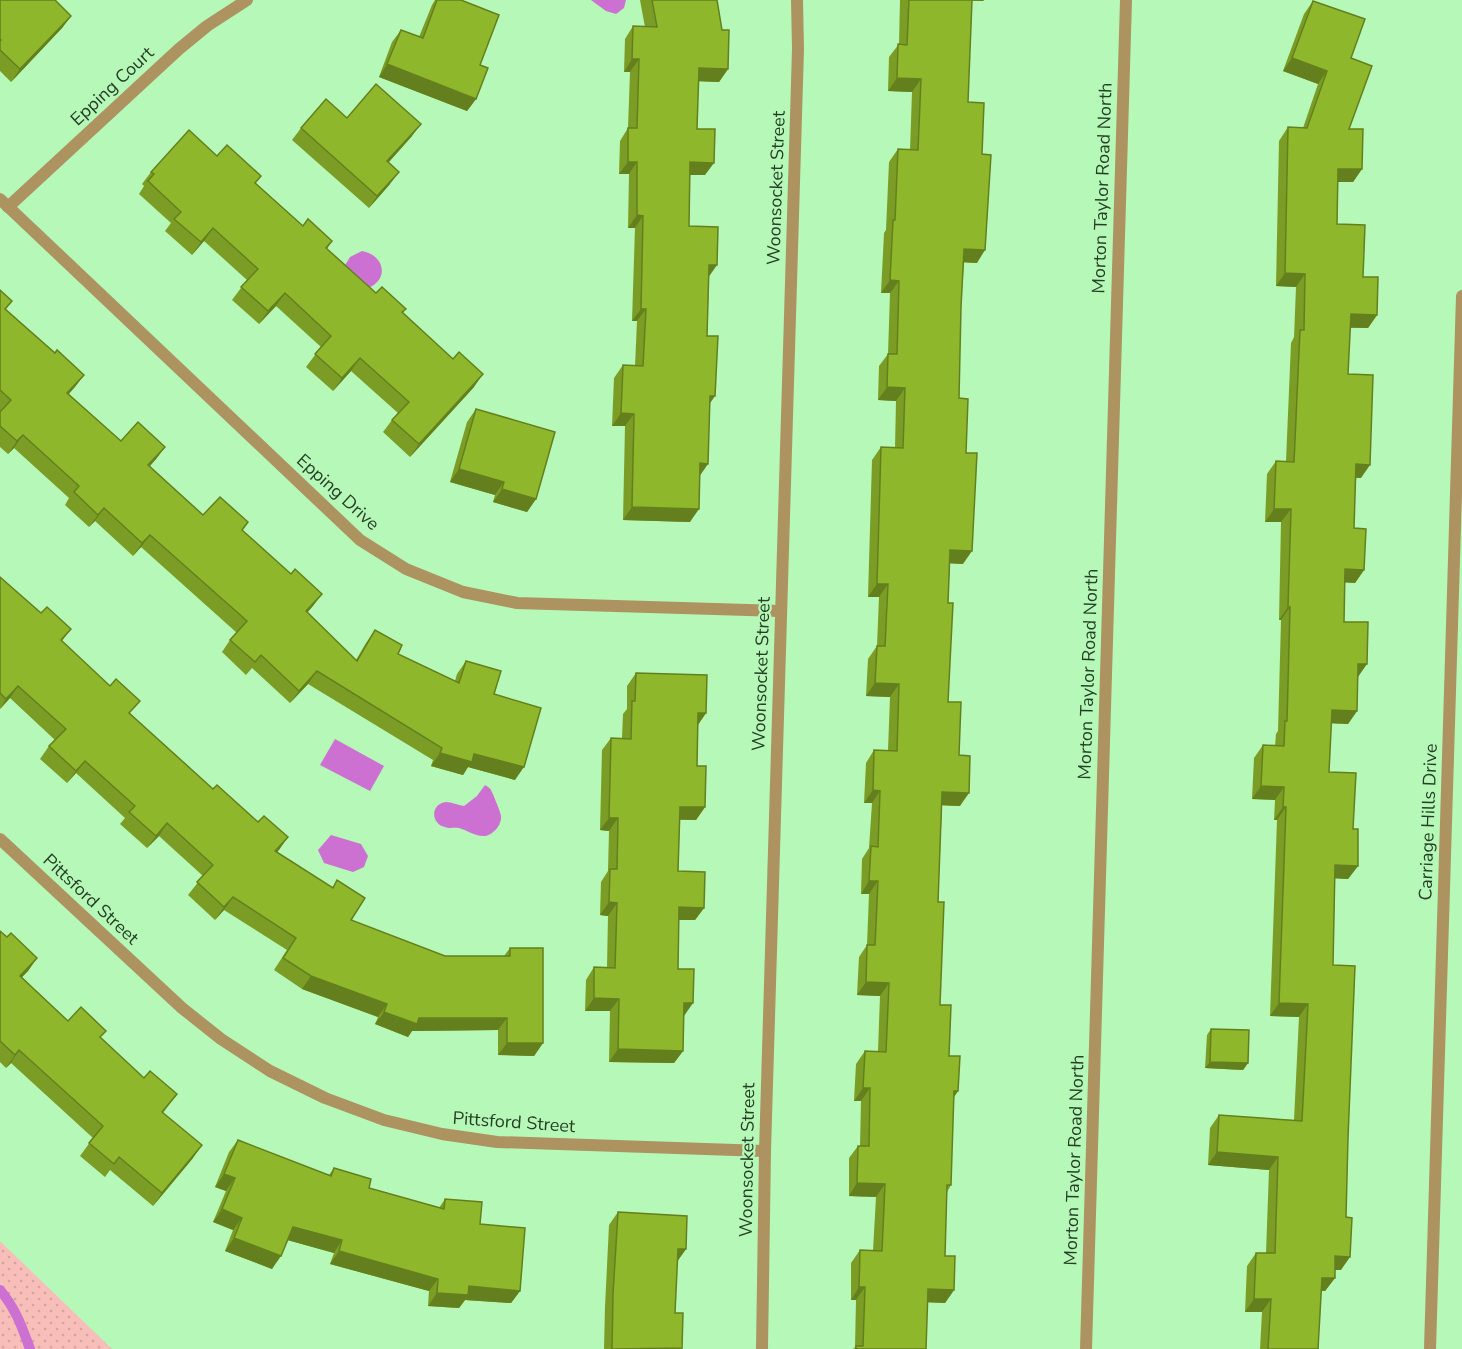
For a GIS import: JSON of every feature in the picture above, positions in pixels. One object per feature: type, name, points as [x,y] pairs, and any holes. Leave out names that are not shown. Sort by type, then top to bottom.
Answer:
[{"type":"street","name":"Epping Court","points":[[4,203],[179,49],[207,26],[247,0]]},
{"type":"street","name":"Woonsocket Street","points":[[762,1349],[765,1151],[797,73],[797,0]]},
{"type":"street","name":"Morton Taylor Road North","points":[[1086,1349],[1126,0]]},
{"type":"street","name":"Epping Drive","points":[[4,203],[360,540],[406,569],[463,592],[517,603],[781,611]]},
{"type":"street","name":"Carriage Hills Drive","points":[[1430,1349],[1457,600],[1462,296]]},
{"type":"street","name":"Pittsford Street","points":[[0,839],[182,1008],[221,1039],[270,1071],[325,1098],[384,1120],[442,1134],[497,1142],[765,1151]]},
{"type":"shaded area","points":[[591,0],[626,0],[624,8],[616,14],[606,11]]},
{"type":"shaded area","points":[[362,251],[375,257],[382,268],[379,279],[368,288],[344,267],[350,257]]},
{"type":"shaded area","points":[[335,739],[384,766],[370,791],[320,765]]},
{"type":"shaded area","points":[[485,785],[491,790],[501,816],[500,823],[494,832],[482,836],[459,828],[447,828],[437,822],[434,814],[437,806],[446,802],[464,806],[477,796]]},
{"type":"shaded area","points":[[331,835],[361,844],[368,856],[364,867],[353,872],[324,863],[318,850]]},
{"type":"shaded area","points":[[0,1241],[112,1349],[0,1349]]},
{"type":"building","points":[[0,0],[55,0],[71,16],[20,69],[0,50]]},
{"type":"building","points":[[437,0],[461,0],[499,15],[480,65],[488,68],[476,99],[387,64],[401,30],[423,38]]},
{"type":"building","points":[[652,0],[717,0],[722,30],[729,30],[728,69],[699,68],[697,129],[715,129],[714,163],[690,162],[689,226],[718,227],[717,265],[709,265],[707,336],[718,336],[715,396],[710,396],[708,464],[700,463],[699,509],[632,507],[634,414],[621,413],[623,365],[643,366],[646,309],[641,309],[643,216],[637,215],[637,162],[628,162],[628,128],[637,128],[639,59],[632,59],[633,26],[657,27]]},
{"type":"building","points":[[909,0],[972,0],[968,102],[984,103],[982,154],[991,155],[985,250],[964,249],[961,307],[959,398],[968,399],[966,453],[977,453],[972,551],[950,550],[948,603],[953,603],[948,702],[961,702],[959,755],[970,756],[969,793],[942,792],[938,902],[944,902],[940,1005],[951,1005],[949,1056],[960,1056],[958,1091],[954,1091],[951,1185],[947,1185],[945,1256],[955,1256],[954,1290],[928,1289],[926,1349],[856,1349],[856,1346],[863,1346],[865,1287],[859,1287],[860,1250],[882,1251],[885,1184],[857,1183],[858,1146],[869,1146],[870,1088],[863,1088],[865,1051],[886,1052],[889,983],[866,982],[867,945],[875,945],[878,881],[869,881],[871,846],[878,847],[880,791],[873,790],[874,750],[897,751],[899,684],[875,683],[877,646],[885,646],[888,584],[877,584],[881,447],[903,448],[905,388],[887,387],[888,354],[897,354],[899,281],[890,280],[898,149],[918,150],[921,79],[897,78],[898,44],[907,45]]},
{"type":"building","points":[[1313,1],[1365,19],[1351,58],[1372,66],[1349,129],[1363,129],[1362,169],[1338,169],[1337,224],[1365,225],[1363,277],[1378,277],[1377,315],[1351,314],[1348,374],[1373,375],[1370,465],[1356,464],[1354,528],[1366,529],[1364,570],[1345,569],[1344,622],[1368,622],[1367,664],[1358,664],[1357,711],[1332,710],[1329,772],[1356,773],[1353,829],[1358,829],[1358,866],[1335,865],[1333,965],[1355,966],[1346,1217],[1352,1218],[1350,1257],[1335,1256],[1335,1278],[1322,1278],[1318,1349],[1268,1349],[1271,1299],[1254,1299],[1256,1253],[1275,1253],[1278,1157],[1217,1152],[1219,1115],[1302,1121],[1308,1004],[1279,1003],[1286,807],[1283,807],[1284,787],[1261,786],[1263,745],[1284,746],[1285,721],[1287,721],[1291,509],[1274,509],[1276,461],[1294,462],[1300,330],[1304,330],[1305,274],[1285,273],[1288,127],[1307,128],[1327,71],[1292,58]]},
{"type":"building","points":[[376,84],[421,124],[387,161],[399,172],[377,196],[301,128],[326,99],[347,118]]},
{"type":"building","points":[[189,130],[217,156],[227,145],[261,176],[255,183],[303,226],[308,219],[332,241],[326,248],[376,293],[382,287],[406,309],[402,312],[453,359],[459,352],[483,374],[419,444],[392,420],[409,402],[360,358],[342,378],[315,354],[331,336],[285,293],[268,311],[241,287],[258,269],[213,228],[201,242],[174,219],[181,212],[148,181],[154,174],[151,172]]},
{"type":"building","points":[[0,290],[12,301],[5,309],[55,353],[57,350],[84,375],[67,393],[121,441],[138,422],[165,447],[148,465],[203,515],[220,497],[248,522],[242,530],[291,574],[295,569],[322,594],[306,611],[357,661],[375,630],[402,645],[398,654],[459,683],[466,661],[501,671],[494,694],[541,708],[524,767],[474,754],[472,762],[440,753],[442,748],[317,671],[299,691],[261,655],[255,662],[230,640],[247,621],[150,535],[142,543],[104,508],[98,515],[74,492],[79,486],[23,435],[17,441],[0,426],[0,412],[11,400],[0,390]]},
{"type":"building","points":[[476,409],[555,432],[536,499],[502,489],[504,482],[459,469]]},
{"type":"building","points":[[0,577],[41,613],[47,607],[71,629],[61,640],[110,686],[116,679],[140,701],[129,713],[213,789],[217,785],[258,822],[264,816],[288,837],[275,851],[333,888],[337,880],[365,898],[351,920],[445,956],[510,956],[510,948],[543,948],[543,1043],[507,1043],[507,1018],[419,1018],[417,1024],[384,1012],[387,1004],[311,976],[283,958],[296,938],[233,897],[224,907],[197,882],[213,865],[167,823],[156,836],[129,812],[135,806],[85,761],[76,771],[49,746],[66,729],[18,686],[6,699],[0,693]]},
{"type":"building","points":[[636,673],[707,675],[706,713],[698,713],[697,766],[706,766],[705,807],[680,807],[678,871],[705,872],[704,908],[679,907],[678,969],[694,969],[693,1003],[684,1003],[683,1051],[618,1049],[619,999],[594,998],[594,967],[615,968],[617,903],[609,902],[610,869],[617,869],[618,818],[609,818],[611,738],[631,739],[632,701],[635,701]]},
{"type":"building","points":[[0,931],[7,937],[11,933],[37,958],[20,976],[68,1021],[81,1007],[106,1031],[100,1037],[144,1078],[150,1071],[177,1094],[162,1112],[202,1145],[162,1193],[119,1157],[114,1164],[89,1143],[103,1126],[19,1050],[15,1055],[0,1041]]},
{"type":"building","points":[[1211,1029],[1249,1030],[1248,1063],[1210,1062]]},
{"type":"building","points":[[238,1140],[331,1176],[334,1168],[371,1179],[369,1188],[444,1209],[445,1199],[482,1202],[480,1224],[525,1228],[520,1291],[469,1286],[468,1295],[437,1293],[438,1279],[339,1251],[342,1240],[293,1227],[281,1256],[234,1238],[242,1218],[222,1209],[235,1178],[224,1174]]},
{"type":"building","points":[[618,1212],[687,1216],[686,1249],[678,1249],[675,1313],[683,1313],[682,1348],[612,1349]]},
{"type":"waterway","points":[[0,1290],[14,1311],[30,1349]]}]
